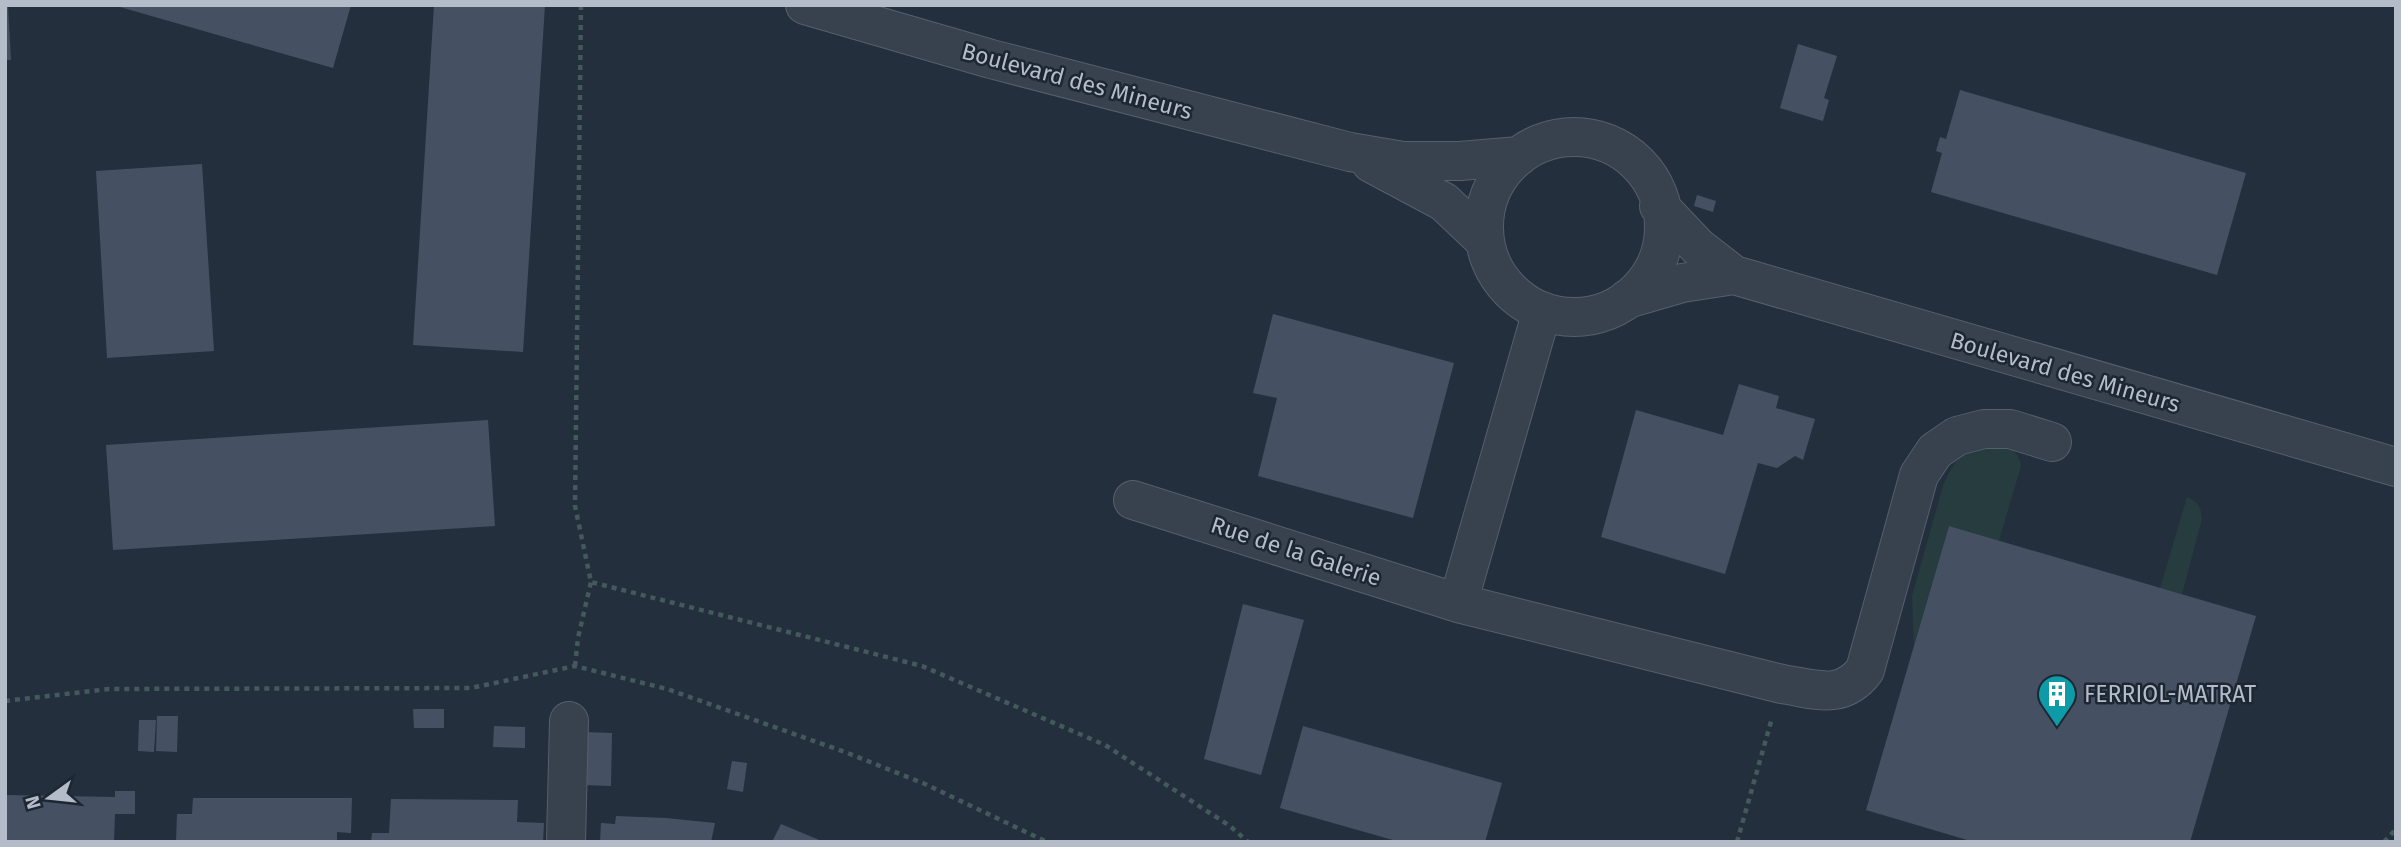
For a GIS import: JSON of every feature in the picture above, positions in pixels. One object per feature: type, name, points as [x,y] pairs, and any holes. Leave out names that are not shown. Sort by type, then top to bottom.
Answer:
[{"type":"street","name":"Boulevard des Mineurs","points":[[805,5],[991,59],[1350,152],[1403,161],[1460,161],[1520,156]]},
{"type":"street","points":[[1590,137],[1619,148],[1633,157],[1656,187],[1659,206],[1665,232],[1658,262],[1646,282],[1610,311],[1579,318],[1562,317],[1532,308],[1509,291],[1491,264],[1484,240],[1485,208],[1489,193],[1508,163],[1548,139],[1590,137]]},
{"type":"street","name":"Boulevard des Mineurs","points":[[1350,152],[1444,202],[1484,240]]},
{"type":"street","name":"Boulevard des Mineurs","points":[[1659,206],[1698,247],[1734,275],[2396,467]]},
{"type":"street","name":"Boulevard des Mineurs","points":[[1623,300],[1682,283],[1734,275]]},
{"type":"street","points":[[1458,603],[1542,311]]},
{"type":"street","name":"Rue de la Galerie","points":[[1133,499],[1458,603],[1782,684],[1826,691],[1844,689],[1856,681],[1865,670],[1919,475],[1935,451],[1957,436],[1984,429],[2010,429],[2052,442]]},
{"type":"street","points":[[566,842],[569,721]]},
{"type":"path","points":[[575,666],[578,638],[591,582],[575,506],[581,5]]},
{"type":"path","points":[[591,582],[922,666],[1105,745],[1230,826],[1248,842]]},
{"type":"path","points":[[1737,842],[1782,684]]},
{"type":"path","points":[[2384,842],[2396,829]]},
{"type":"green space","points":[[1993,442],[2015,452],[2021,466],[1999,541],[1949,526],[1914,645],[1912,596],[1943,486],[1956,462],[1968,452]]},
{"type":"green space","points":[[2187,497],[2198,505],[2202,519],[2182,594],[2160,588]]},
{"type":"building","points":[[5,5],[8,5],[11,60],[5,60]]},
{"type":"building","points":[[113,5],[351,5],[333,68]]},
{"type":"building","points":[[434,5],[545,5],[523,352],[413,345]]},
{"type":"building","points":[[1798,44],[1837,56],[1824,98],[1829,100],[1823,121],[1780,108]]},
{"type":"building","points":[[1960,90],[2246,173],[2217,275],[1931,192],[1942,153],[1936,151],[1940,137],[1946,139]]},
{"type":"building","points":[[202,164],[214,351],[107,358],[96,171]]},
{"type":"building","points":[[1697,195],[1716,201],[1713,212],[1694,206]]},
{"type":"building","points":[[1273,314],[1454,363],[1413,518],[1258,476],[1277,398],[1253,393]]},
{"type":"building","points":[[1739,384],[1779,396],[1776,408],[1815,419],[1803,460],[1795,456],[1777,468],[1758,463],[1725,574],[1601,537],[1636,410],[1723,435]]},
{"type":"building","points":[[488,420],[495,526],[113,550],[106,445]]},
{"type":"building","name":"FERRIOL-MATRAT","points":[[1949,526],[2256,616],[2190,842],[1974,842],[1866,810]]},
{"type":"building","points":[[1243,604],[1304,620],[1261,775],[1204,759]]},
{"type":"building","points":[[413,709],[444,709],[444,728],[414,728]]},
{"type":"building","points":[[157,716],[178,716],[177,752],[156,751]]},
{"type":"building","points":[[139,720],[156,720],[154,752],[138,751]]},
{"type":"building","points":[[494,726],[525,727],[525,748],[493,747]]},
{"type":"building","points":[[1303,726],[1502,783],[1485,842],[1400,842],[1280,808]]},
{"type":"building","points":[[584,732],[612,733],[611,786],[583,785]]},
{"type":"building","points":[[732,761],[747,763],[743,792],[727,789]]},
{"type":"building","points":[[115,791],[135,791],[135,814],[115,814],[114,842],[5,842],[5,795],[115,797]]},
{"type":"building","points":[[193,798],[352,798],[351,833],[337,832],[337,842],[176,842],[177,814],[192,814]]},
{"type":"building","points":[[391,799],[518,800],[517,822],[544,823],[543,842],[371,842],[372,833],[389,833]]},
{"type":"building","points":[[616,816],[715,823],[711,842],[600,842],[601,823],[615,824]]},
{"type":"building","points":[[781,824],[824,842],[772,842]]},
{"type":"place","name":"FERRIOL-MATRAT","points":[[2057,728]]}]
